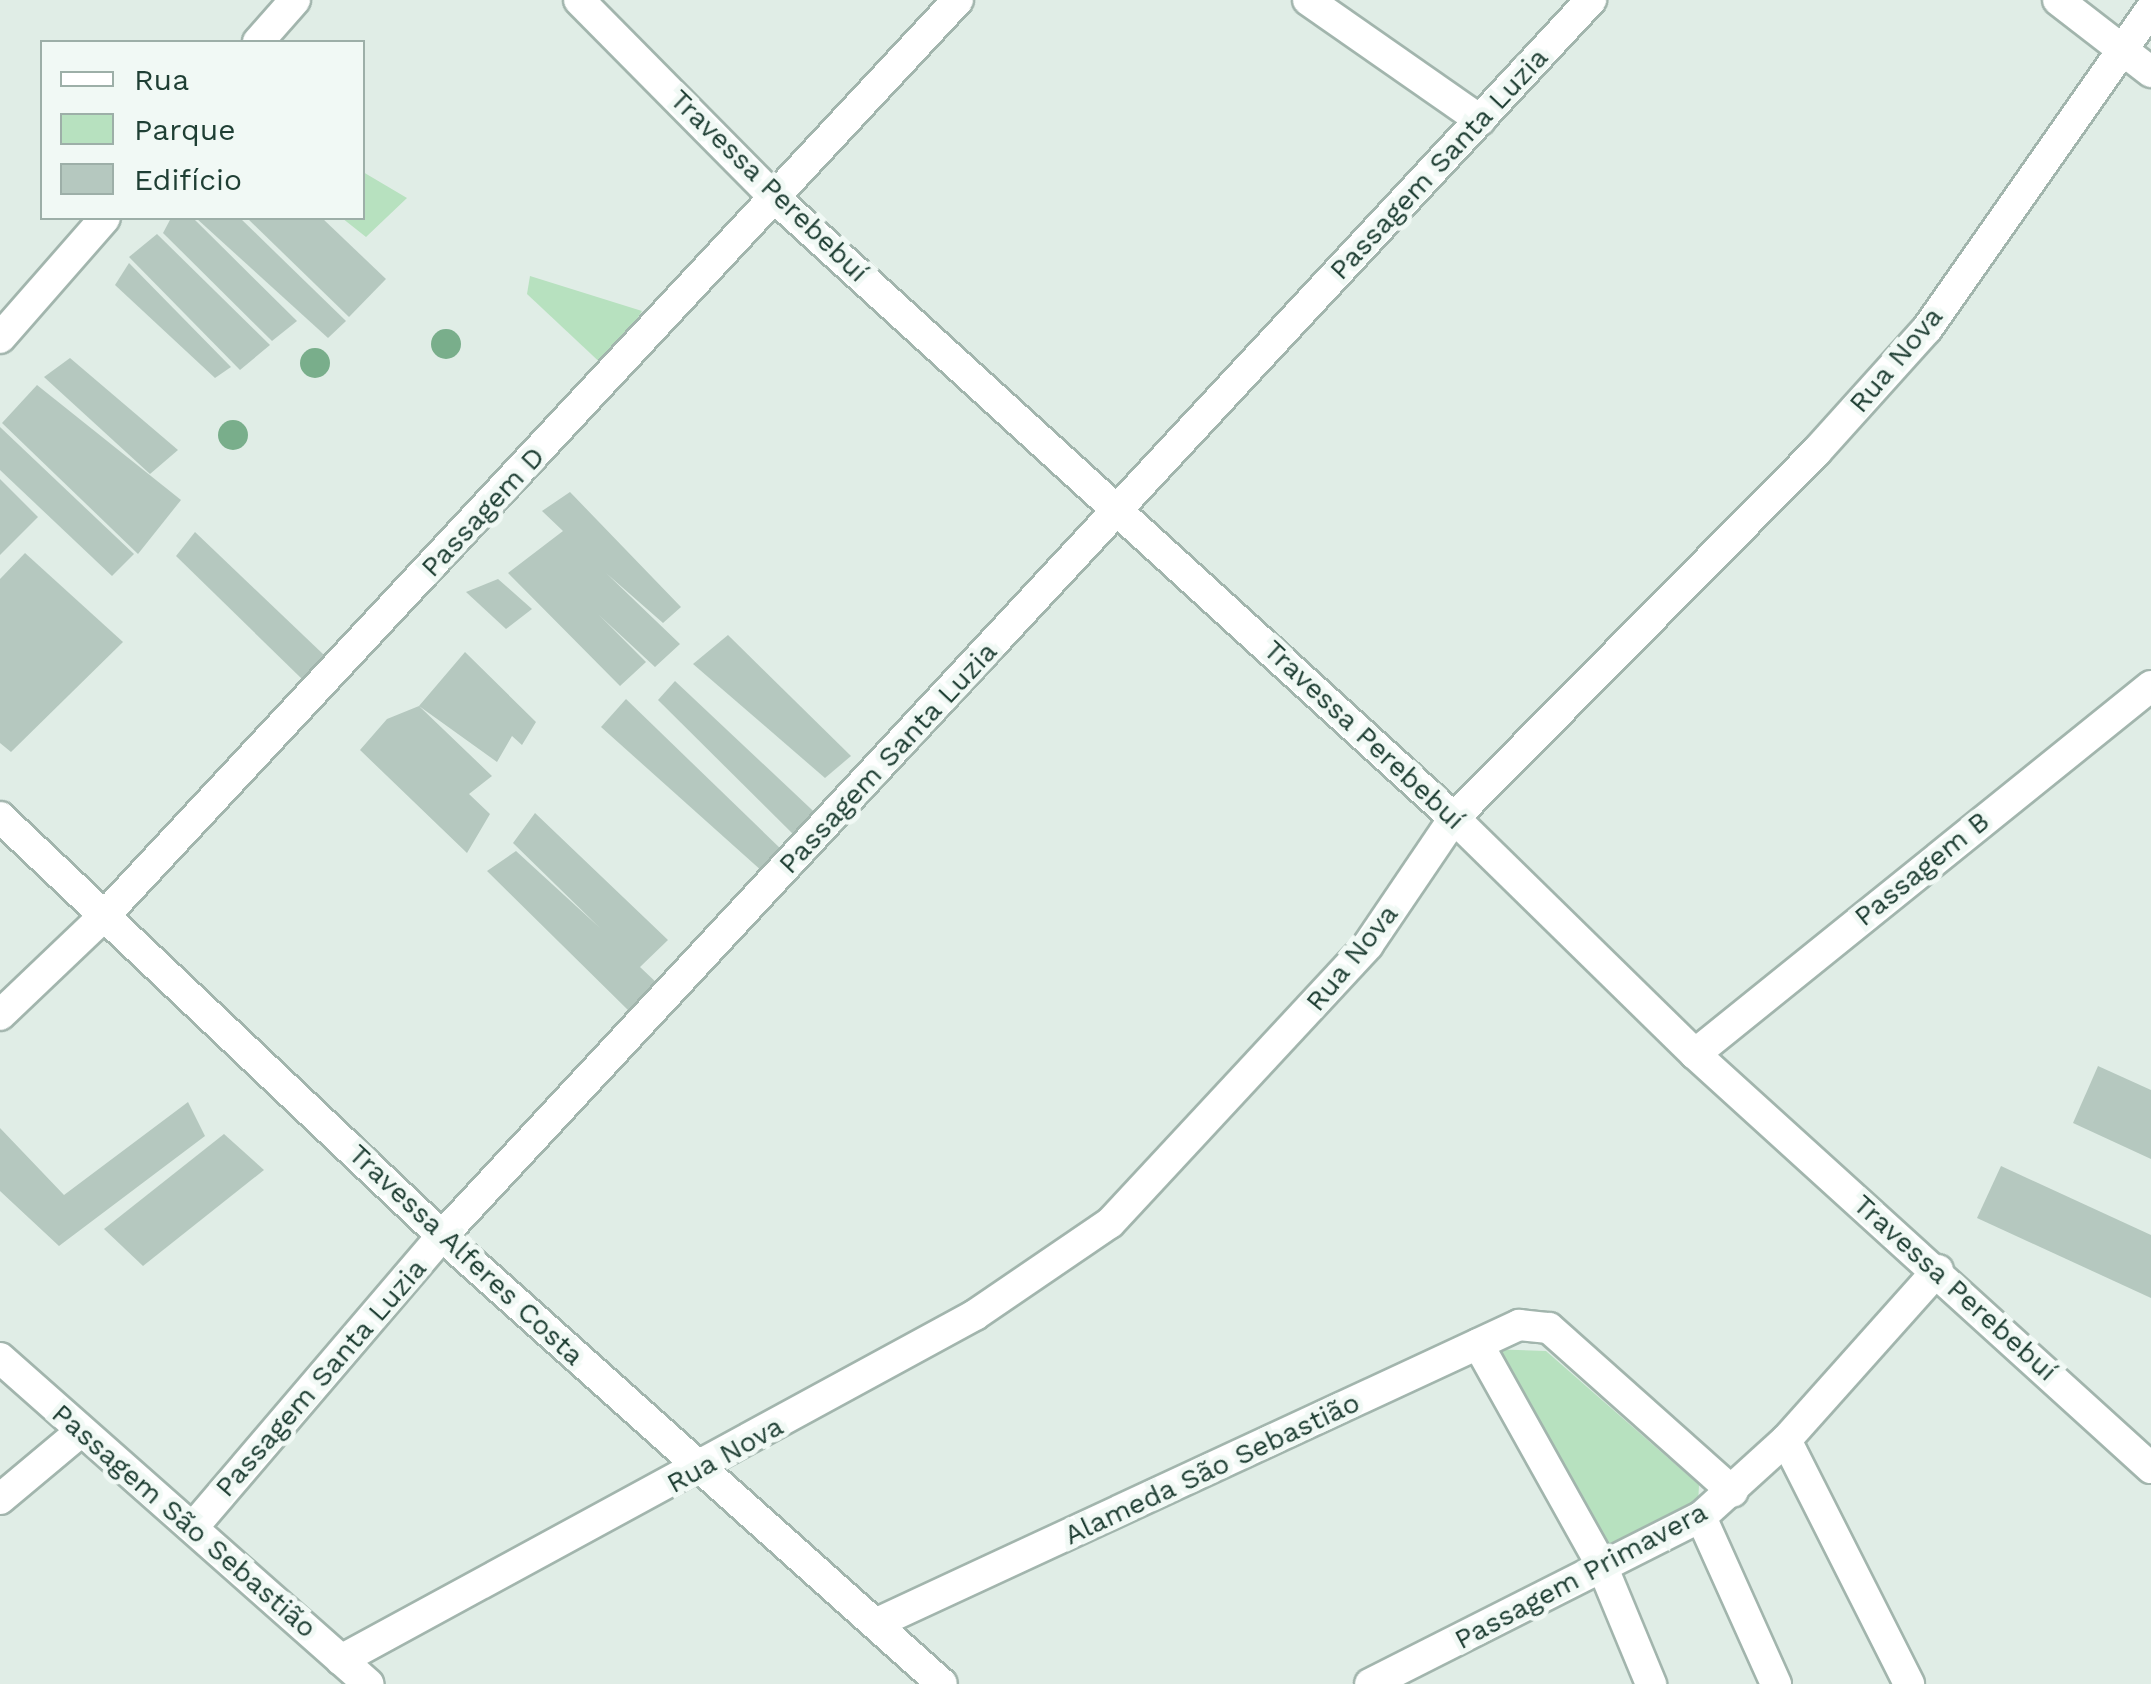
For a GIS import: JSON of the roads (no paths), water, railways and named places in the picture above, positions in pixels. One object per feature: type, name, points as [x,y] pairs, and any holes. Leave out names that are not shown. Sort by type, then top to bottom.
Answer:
[{"type":"street","points":[[260,40],[295,0]]},
{"type":"street","name":"Travessa Perebebuí","points":[[579,0],[776,199],[1120,509],[1454,818],[1695,1054],[1938,1270],[2151,1468]]},
{"type":"street","name":"Passagem D","points":[[0,1015],[106,915],[958,0]]},
{"type":"street","points":[[1308,0],[1480,120]]},
{"type":"street","name":"Passagem Santa Luzia","points":[[195,1525],[442,1236],[1591,0]]},
{"type":"street","points":[[2058,0],[2126,46],[2151,72]]},
{"type":"street","name":"Rua Nova","points":[[341,1660],[702,1469],[975,1315],[1110,1224],[1368,945],[1454,818],[1818,451],[1927,330],[2151,8]]},
{"type":"street","points":[[0,338],[103,220]]},
{"type":"street","name":"Passagem B","points":[[1695,1054],[2151,686]]},
{"type":"street","name":"Travessa Alferes Costa","points":[[0,817],[442,1236],[942,1684]]},
{"type":"street","name":"Passagem Primavera","points":[[1370,1684],[1701,1517],[1786,1440],[1938,1270]]},
{"type":"street","name":"Alameda São Sebastião","points":[[877,1623],[1520,1325],[1548,1328],[1733,1492]]},
{"type":"street","points":[[1478,1344],[1603,1568],[1651,1684]]},
{"type":"street","name":"Passagem São Sebastião","points":[[0,1358],[80,1432],[195,1525],[368,1684]]},
{"type":"street","points":[[0,1498],[80,1432]]},
{"type":"street","points":[[1786,1440],[1909,1684]]},
{"type":"street","points":[[1701,1517],[1776,1684]]}]
